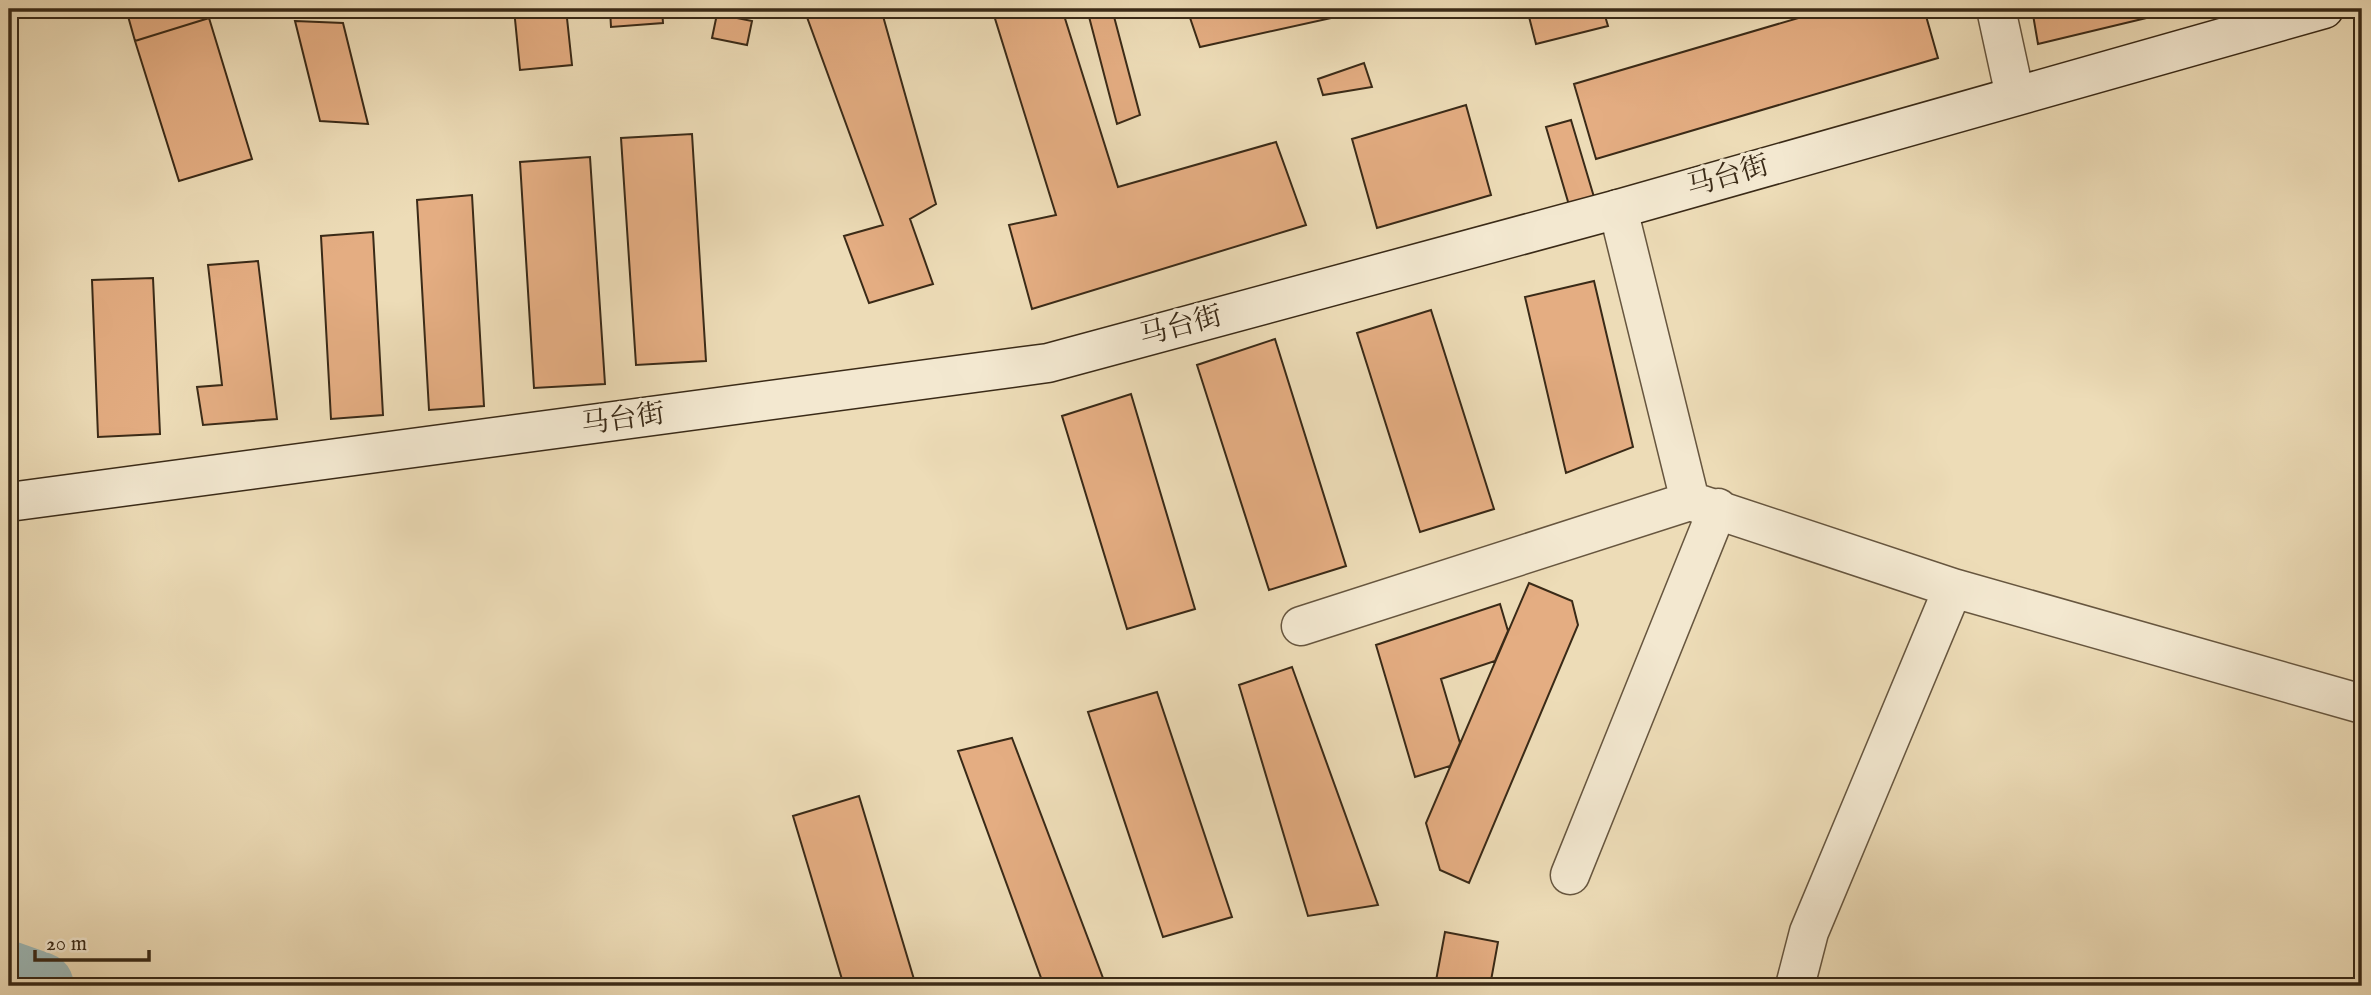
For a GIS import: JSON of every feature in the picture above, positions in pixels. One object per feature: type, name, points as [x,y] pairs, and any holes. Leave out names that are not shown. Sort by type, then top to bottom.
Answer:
[{"type":"street","points":[[1996,9],[2015,96]]},
{"type":"street","name":"马台街","points":[[9,502],[1048,363],[1618,209],[2324,9]]},
{"type":"street","points":[[1570,875],[1704,504],[1618,209]]},
{"type":"street","points":[[1301,626],[1704,504],[1953,588],[2362,704]]},
{"type":"street","points":[[1795,986],[1809,932],[1953,588]]},
{"type":"building","points":[[126,9],[206,9],[209,18],[135,41]]},
{"type":"building","points":[[299,9],[331,9],[301,17]]},
{"type":"building","points":[[514,9],[566,9],[572,65],[520,70]]},
{"type":"building","points":[[610,9],[662,9],[663,23],[611,27]]},
{"type":"building","points":[[804,9],[881,9],[936,204],[910,219],[933,284],[869,303],[844,236],[883,225]]},
{"type":"building","points":[[992,9],[1062,9],[1118,187],[1276,142],[1306,225],[1032,309],[1009,225],[1056,215]]},
{"type":"building","points":[[1087,9],[1112,9],[1140,115],[1117,124]]},
{"type":"building","points":[[1187,9],[1372,9],[1200,47]]},
{"type":"building","points":[[1527,9],[1603,9],[1608,26],[1536,44]]},
{"type":"building","points":[[1829,9],[1924,9],[1938,58],[1596,159],[1574,84]]},
{"type":"building","points":[[2032,9],[2184,9],[2038,44]]},
{"type":"building","points":[[717,14],[752,21],[747,45],[712,38]]},
{"type":"building","points":[[209,18],[252,159],[179,181],[135,41]]},
{"type":"building","points":[[295,21],[343,23],[368,124],[320,121]]},
{"type":"building","points":[[1364,63],[1372,87],[1323,95],[1318,79]]},
{"type":"building","points":[[1466,105],[1491,195],[1377,228],[1352,139]]},
{"type":"building","points":[[1571,120],[1594,197],[1569,205],[1546,127]]},
{"type":"building","points":[[692,134],[706,361],[636,365],[621,138]]},
{"type":"building","points":[[590,157],[605,384],[534,388],[520,162]]},
{"type":"building","points":[[472,195],[484,406],[429,410],[417,200]]},
{"type":"building","points":[[373,232],[383,415],[331,419],[321,236]]},
{"type":"building","points":[[258,261],[277,419],[203,425],[197,387],[222,385],[208,265]]},
{"type":"building","points":[[153,278],[160,434],[98,437],[92,280]]},
{"type":"building","points":[[1594,281],[1633,447],[1566,473],[1525,297]]},
{"type":"building","points":[[1431,310],[1494,509],[1420,532],[1357,333]]},
{"type":"building","points":[[1275,339],[1346,566],[1269,590],[1197,365]]},
{"type":"building","points":[[1131,394],[1195,609],[1127,629],[1062,416]]},
{"type":"building","points":[[1529,583],[1572,601],[1578,625],[1469,883],[1440,870],[1426,823]]},
{"type":"building","points":[[1500,604],[1508,631],[1495,661],[1441,679],[1460,743],[1450,766],[1415,777],[1376,645]]},
{"type":"building","points":[[1292,667],[1378,905],[1308,916],[1239,685]]},
{"type":"building","points":[[1157,692],[1232,917],[1163,937],[1088,712]]},
{"type":"building","points":[[1012,738],[1106,986],[1044,986],[958,751]]},
{"type":"building","points":[[859,796],[916,986],[844,986],[793,816]]},
{"type":"building","points":[[1445,932],[1498,942],[1490,986],[1435,986]]},
{"type":"waterway","points":[[9,975],[40,986]]}]
